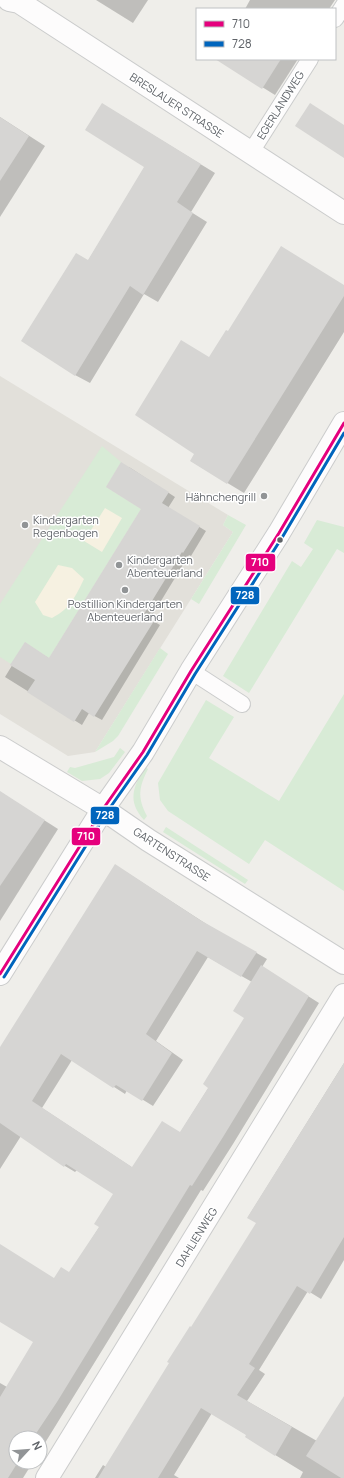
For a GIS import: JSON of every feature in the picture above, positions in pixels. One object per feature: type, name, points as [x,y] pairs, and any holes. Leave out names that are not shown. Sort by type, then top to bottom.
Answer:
[{"type":"street","name":"BRESLAUER STRASSE","points":[[16,1],[344,213]]},
{"type":"street","points":[[0,974],[103,809],[143,752],[191,672],[279,532],[344,423]]},
{"type":"street","name":"GARTENSTRASSE","points":[[0,747],[103,809],[148,840],[344,963]]},
{"type":"street","name":"DAHLIENWEG","points":[[47,1478],[344,995]]},
{"type":"lane","points":[[336,17],[344,5]]},
{"type":"lane","name":"EGERLANDWEG","points":[[251,152],[309,60]]},
{"type":"lane","points":[[191,672],[242,704]]},
{"type":"shaded area","name":"Kindergarten Abenteuerland","points":[[0,376],[228,515],[223,525],[233,532],[95,752],[68,756],[0,714]]},
{"type":"green space","points":[[102,446],[121,462],[106,487],[141,509],[49,658],[25,642],[11,664],[0,657],[0,604]]},
{"type":"green space","points":[[228,515],[246,525],[199,604],[191,599],[233,532],[223,525]]},
{"type":"green space","points":[[317,520],[344,527],[344,553],[337,549],[249,693],[223,676],[292,561],[301,567],[313,549],[304,543]]},
{"type":"green space","points":[[160,648],[168,654],[118,736],[113,741],[95,752]]},
{"type":"green space","points":[[344,694],[344,891],[265,840],[249,864],[168,811],[160,800],[158,783],[206,700],[234,717],[209,758],[279,801]]},
{"type":"green space","points":[[120,748],[125,752],[109,773],[100,779],[82,781],[67,772],[70,767],[75,768],[114,757]]},
{"type":"green space","points":[[145,767],[148,769],[140,792],[147,816],[144,820],[135,807],[134,794],[137,781]]},
{"type":"green space","points":[[166,827],[248,880],[245,884],[163,832]]},
{"type":"sand","points":[[105,508],[122,518],[102,552],[84,541]]},
{"type":"sand","points":[[58,565],[72,568],[84,579],[75,597],[68,606],[52,618],[43,615],[35,602]]},
{"type":"building","points":[[217,60],[280,60],[262,89]]},
{"type":"building","points":[[102,103],[201,164],[177,202],[193,213],[143,295],[130,286],[75,376],[21,341],[76,253],[88,260],[144,167],[85,130]]},
{"type":"building","points":[[310,103],[344,125],[344,158],[295,126]]},
{"type":"building","points":[[0,117],[29,136],[0,181]]},
{"type":"building","points":[[281,246],[344,285],[344,296],[227,484],[190,461],[194,454],[135,415],[181,340],[209,357],[226,330],[228,331]]},
{"type":"building","name":"Postillion Kindergarten Abenteuerland","points":[[121,462],[169,492],[162,503],[200,526],[183,553],[182,552],[144,614],[154,621],[94,717],[82,709],[74,722],[27,692],[35,680],[10,665],[25,642],[49,658],[141,509],[106,487]]},
{"type":"building","points":[[0,791],[45,820],[0,886]]},
{"type":"building","points":[[115,864],[200,920],[257,952],[241,977],[197,951],[146,1034],[172,1053],[142,1101],[116,1085],[113,1088],[61,1054],[32,1101],[132,1167],[162,1121],[180,1132],[208,1088],[203,1084],[244,1018],[233,1011],[261,965],[309,996],[223,1137],[192,1186],[190,1185],[38,1430],[8,1430],[8,1470],[13,1470],[8,1478],[0,1478],[0,1397],[33,1342],[0,1322],[0,1244],[54,1278],[61,1267],[69,1272],[99,1227],[94,1224],[113,1194],[66,1164],[64,1167],[0,1123],[0,1047]]},
{"type":"building","points":[[344,1063],[344,1237],[310,1294],[297,1286],[249,1364],[255,1368],[237,1395],[292,1427],[275,1456],[245,1437],[246,1435],[201,1408],[158,1478],[98,1478],[169,1363],[167,1362],[190,1326],[191,1327],[256,1223],[247,1218]]},
{"type":"building","points":[[344,1396],[344,1478],[341,1478],[306,1456]]},
{"type":"transit line","name":"710","points":[[0,974],[103,809],[143,752],[191,671],[279,533],[344,423]]},
{"type":"transit line","name":"728","points":[[4,977],[107,812],[147,755],[195,674],[283,536],[344,433]]},
{"type":"place","name":"Hähnchengrill","points":[[264,496]]},
{"type":"place","name":"Kindergarten Regenbogen","points":[[25,525]]},
{"type":"place","name":"Kindergarten Abenteuerland","points":[[119,565]]},
{"type":"place","name":"Postillion Kindergarten Abenteuerland","points":[[125,590]]}]
